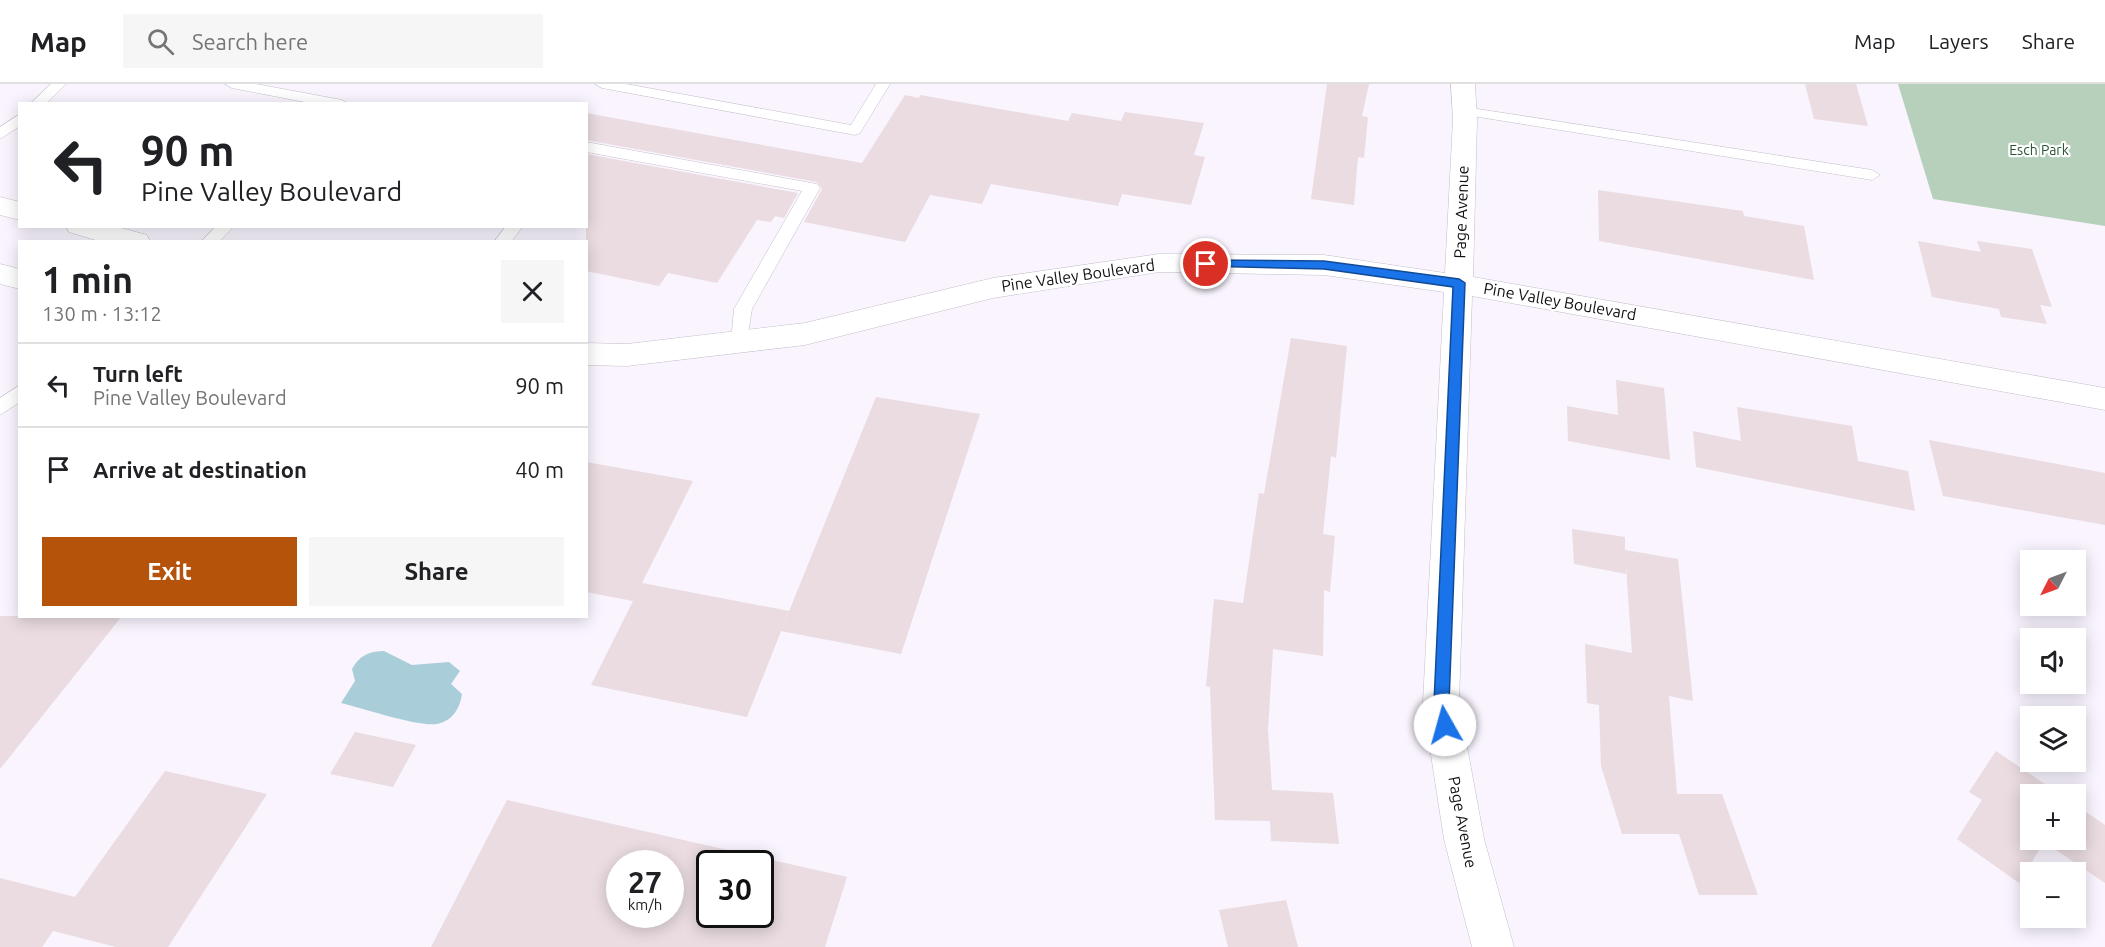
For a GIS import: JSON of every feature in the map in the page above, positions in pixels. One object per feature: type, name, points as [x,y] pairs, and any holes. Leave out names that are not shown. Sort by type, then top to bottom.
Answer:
[{"type":"street","name":"Page Avenue","points":[[1463,84],[1465,111],[1459,283],[1441,703],[1464,839],[1493,947]]},
{"type":"street","points":[[0,206],[18,210]]},
{"type":"street","points":[[86,228],[130,240]]},
{"type":"street","name":"Pine Valley Boulevard","points":[[588,354],[627,355],[805,334],[993,288],[1159,263],[1324,265],[1459,283],[2105,399]]},
{"type":"street","points":[[0,274],[18,278]]},
{"type":"lane","points":[[38,102],[59,84]]},
{"type":"lane","points":[[232,84],[331,102]]},
{"type":"lane","points":[[602,84],[855,129],[883,84]]},
{"type":"lane","points":[[1465,111],[1872,175]]},
{"type":"lane","points":[[0,134],[18,120]]},
{"type":"lane","points":[[588,147],[812,188],[743,309],[740,342]]},
{"type":"lane","points":[[211,240],[224,228]]},
{"type":"lane","points":[[0,408],[18,394]]},
{"type":"green space","name":"Esch Park","points":[[1898,84],[2105,84],[2105,226],[1933,199]]},
{"type":"water","points":[[384,651],[412,665],[449,662],[460,671],[451,684],[462,694],[457,709],[451,717],[437,724],[417,723],[341,703],[355,681],[352,669],[358,661],[369,653]]},
{"type":"building","points":[[1327,84],[1369,84],[1362,116],[1368,117],[1364,158],[1358,157],[1354,205],[1311,199]]},
{"type":"building","points":[[1805,84],[1856,84],[1868,126],[1814,119]]},
{"type":"building","points":[[905,95],[919,98],[920,95],[1068,121],[1072,113],[1121,121],[1125,112],[1204,123],[1194,155],[1205,157],[1191,205],[1122,194],[1118,206],[991,184],[982,204],[930,195],[905,242],[804,222],[822,189],[817,182],[588,140],[588,113],[862,163]]},
{"type":"building","points":[[588,154],[798,193],[784,218],[775,216],[771,222],[757,220],[717,283],[668,273],[659,286],[588,271],[588,240],[586,240]]},
{"type":"building","points":[[1598,190],[1743,211],[1744,216],[1804,226],[1814,280],[1599,241]]},
{"type":"building","points":[[1918,241],[1981,252],[1977,241],[2032,249],[2052,307],[2040,305],[2047,324],[2001,317],[1999,309],[1932,297]]},
{"type":"building","points":[[1291,338],[1347,346],[1336,458],[1331,456],[1323,534],[1335,536],[1330,592],[1324,590],[1323,656],[1273,649],[1268,729],[1272,790],[1333,793],[1339,844],[1271,841],[1270,821],[1215,820],[1210,687],[1206,686],[1214,599],[1243,603],[1259,493],[1264,494]]},
{"type":"building","points":[[1616,380],[1664,388],[1670,460],[1568,441],[1567,406],[1618,415]]},
{"type":"building","points":[[876,397],[980,414],[901,654],[781,631]]},
{"type":"building","points":[[1737,407],[1852,426],[1858,461],[1908,471],[1915,511],[1696,467],[1693,431],[1741,441]]},
{"type":"building","points":[[1929,440],[2105,473],[2105,525],[1943,496]]},
{"type":"building","points":[[588,462],[693,481],[642,583],[789,611],[747,717],[591,685],[633,601],[588,592]]},
{"type":"building","points":[[1572,529],[1625,537],[1625,550],[1678,559],[1693,701],[1669,696],[1677,794],[1722,794],[1758,895],[1699,895],[1679,834],[1622,834],[1601,766],[1599,705],[1587,703],[1585,644],[1632,653],[1626,566],[1626,574],[1574,564]]},
{"type":"building","points":[[0,616],[120,618],[0,769]]},
{"type":"building","points":[[355,732],[416,745],[393,787],[330,774]]},
{"type":"building","points":[[1996,751],[2020,767],[2020,772],[2027,772],[2045,784],[2020,784],[2020,850],[2039,850],[2032,862],[2020,862],[2019,883],[1957,839],[1982,800],[1969,792]]},
{"type":"building","points":[[165,771],[267,794],[168,947],[116,947],[53,931],[42,947],[0,947],[0,878],[75,897]]},
{"type":"building","points":[[507,800],[728,850],[696,850],[696,928],[774,928],[774,860],[847,877],[825,947],[431,947]]},
{"type":"building","points":[[2086,812],[2105,825],[2105,883],[2086,870],[2086,862],[2074,862],[2056,850],[2086,850]]},
{"type":"building","points":[[1286,900],[1298,947],[1228,947],[1219,910]]},
{"type":"route","points":[[1206,264],[1324,265],[1459,283],[1441,703],[1445,725]]}]
